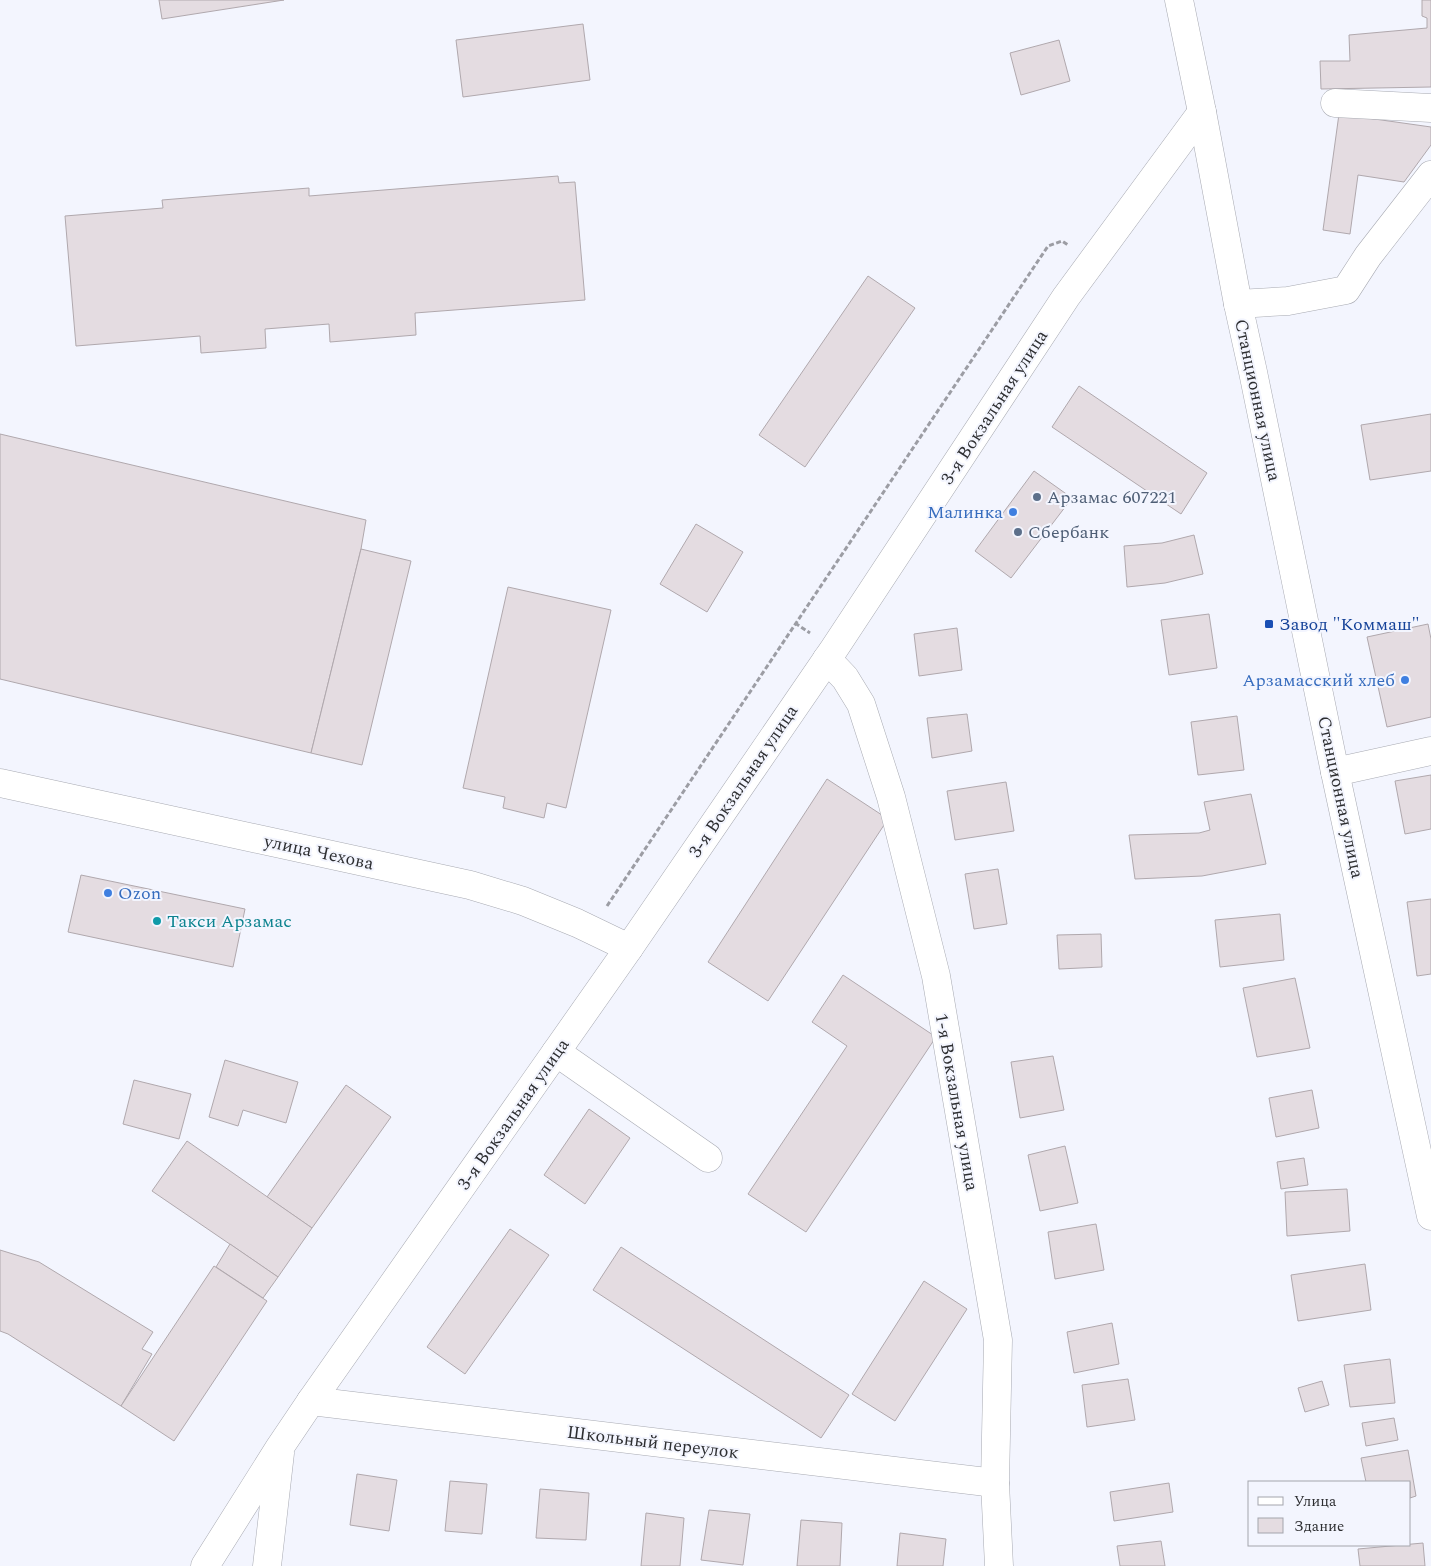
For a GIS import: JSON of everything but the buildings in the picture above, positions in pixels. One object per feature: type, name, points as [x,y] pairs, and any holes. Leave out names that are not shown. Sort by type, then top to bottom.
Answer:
[{"type":"street","name":"Станционная улица","points":[[1179,0],[1238,304],[1335,772],[1422,1131],[1431,1216]]},
{"type":"street","points":[[1335,103],[1431,108]]},
{"type":"street","name":"3-я Вокзальная улица","points":[[205,1566],[280,1447],[629,948],[827,659],[1061,305],[1202,112]]},
{"type":"street","points":[[1238,304],[1288,301],[1346,290],[1368,256],[1431,174]]},
{"type":"street","name":"1-я Вокзальная улица","points":[[827,659],[845,678],[862,704],[892,797],[936,976],[998,1340],[995,1483],[999,1566]]},
{"type":"street","points":[[1335,772],[1431,751]]},
{"type":"street","name":"улица Чехова","points":[[0,783],[470,885],[522,901],[591,929],[629,948]]},
{"type":"street","points":[[556,1052],[708,1158]]},
{"type":"street","name":"Школьный переулок","points":[[311,1402],[995,1483]]},
{"type":"street","name":"3-я Вокзальная улица","points":[[267,1566],[280,1447]]},
{"type":"path","points":[[591,929],[1048,246],[1062,241],[1093,261]]},
{"type":"place","name":"Арзамас 607221","points":[[1037,497]]},
{"type":"place","name":"Малинка","points":[[1013,512]]},
{"type":"place","name":"Сбербанк","points":[[1018,532]]},
{"type":"place","name":"Завод \"Коммаш\"","points":[[1269,624]]},
{"type":"place","name":"Арзамасский хлеб","points":[[1405,680]]},
{"type":"place","name":"Ozon","points":[[108,893]]},
{"type":"place","name":"Такси Арзамас","points":[[157,921]]}]
